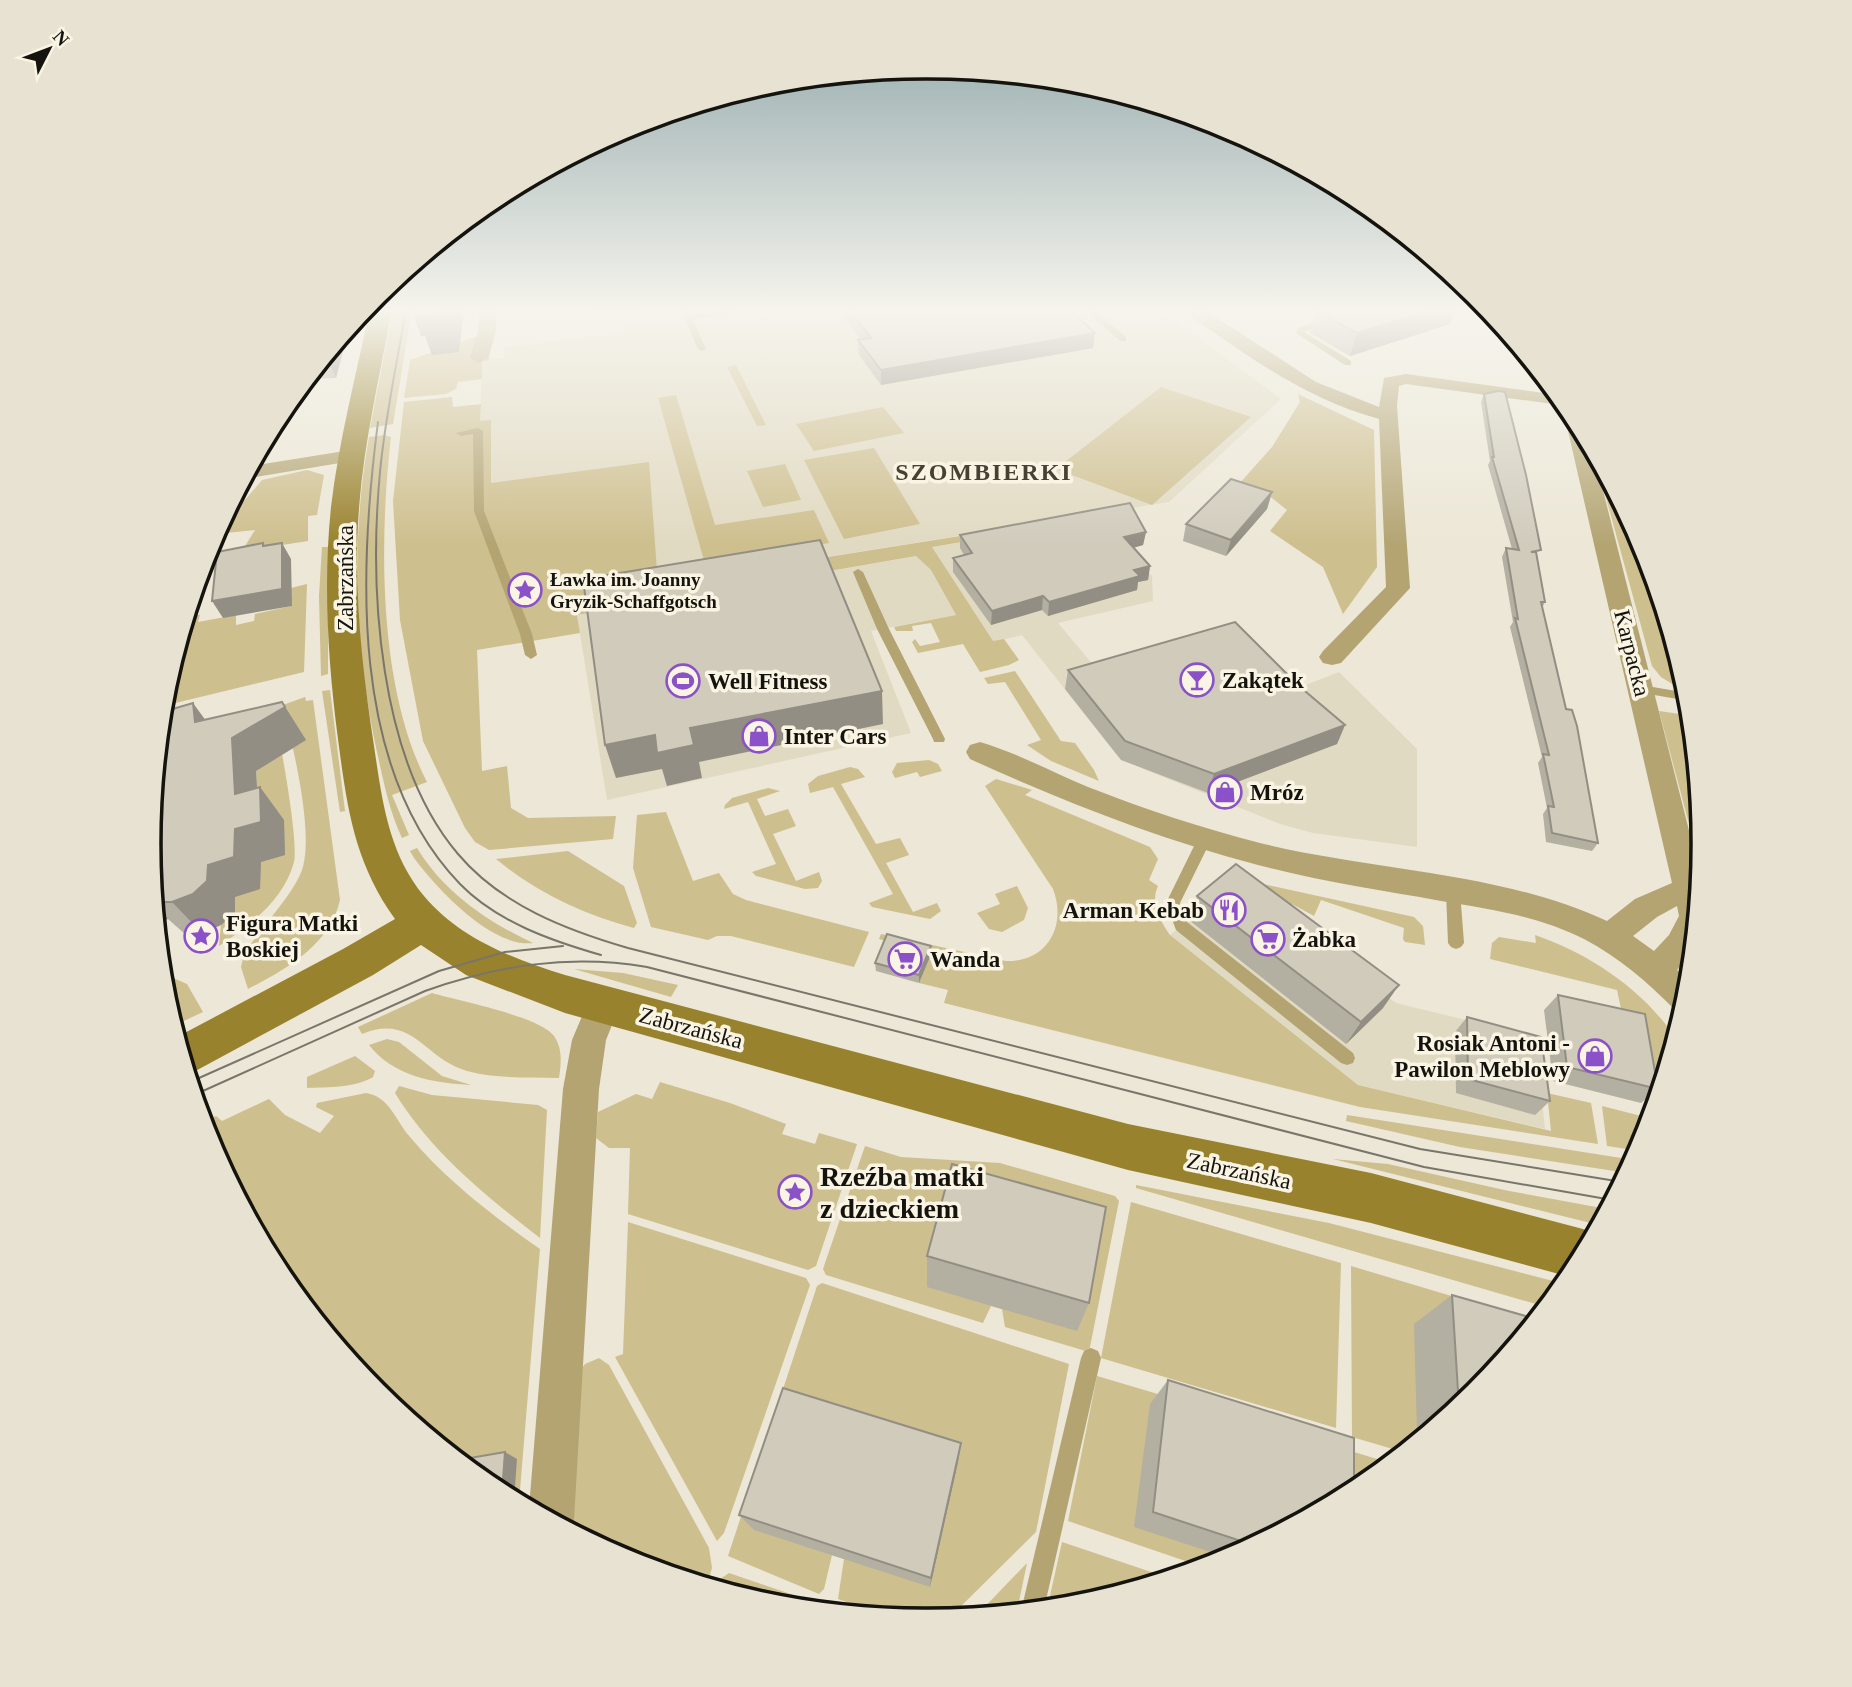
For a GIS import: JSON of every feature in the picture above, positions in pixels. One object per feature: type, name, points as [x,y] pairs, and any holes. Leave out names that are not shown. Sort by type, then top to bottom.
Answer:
[{"type":"street","name":"Zabrzańska","points":[[362,388],[345,509],[343,569],[346,679],[365,802],[374,841],[391,877],[411,908],[447,941],[495,969],[524,981],[603,1005],[1128,1147],[1371,1198],[1572,1252]]},
{"type":"street","points":[[1311,388],[1333,399],[1390,416]]},
{"type":"street","points":[[1332,657],[1398,588],[1388,388]]},
{"type":"street","points":[[1463,388],[1548,399]]},
{"type":"street","points":[[258,471],[351,456]]},
{"type":"street","name":"Karpacka","points":[[1592,468],[1641,689],[1690,878]]},
{"type":"street","points":[[980,752],[1085,797],[1204,840],[1364,876],[1545,910],[1581,923],[1611,939],[1657,970],[1677,990]]},
{"type":"street","points":[[1611,939],[1626,921],[1652,902],[1689,892]]},
{"type":"street","points":[[191,1053],[349,968],[424,922]]},
{"type":"street","name":"Karpacka","points":[[1657,970],[1685,934]]},
{"type":"street","points":[[552,1510],[581,1089],[589,1040],[603,1005]]},
{"type":"lane","points":[[461,433],[478,431],[479,511],[526,634],[531,655]]},
{"type":"lane","points":[[858,572],[883,629],[939,739]]},
{"type":"lane","points":[[1641,689],[1676,695]]},
{"type":"lane","points":[[1204,840],[1174,903],[1181,926],[1347,1058]]},
{"type":"lane","points":[[1453,891],[1456,943]]},
{"type":"lane","points":[[1034,1601],[1091,1358]]},
{"type":"shaded area","points":[[378,388],[399,388],[393,424],[370,428]]},
{"type":"shaded area","points":[[406,388],[456,388],[446,394],[404,398]]},
{"type":"shaded area","points":[[481,388],[1266,388],[1281,399],[1169,502],[658,584],[491,483],[491,421],[480,422]]},
{"type":"shaded area","points":[[738,388],[747,388],[766,425],[757,426]]},
{"type":"shaded area","points":[[1160,388],[1251,417],[1152,505],[1056,469]]},
{"type":"shaded area","points":[[1298,394],[1374,430],[1377,567],[1343,614],[1323,567],[1270,531],[1287,510],[1268,495],[1239,484],[1272,447],[1300,402]]},
{"type":"shaded area","points":[[676,395],[715,525],[814,510],[829,543],[705,564],[658,398]]},
{"type":"shaded area","points":[[452,397],[453,407],[481,404],[480,421],[491,420],[491,483],[649,462],[658,584],[1104,513],[1097,519],[932,547],[993,641],[1004,639],[1019,660],[980,672],[963,644],[918,653],[912,642],[915,639],[920,646],[940,642],[931,623],[912,626],[913,631],[896,631],[894,627],[956,615],[931,570],[916,556],[577,615],[580,633],[477,650],[482,771],[507,766],[511,808],[528,818],[616,816],[613,839],[489,850],[475,842],[465,828],[423,741],[400,620],[393,501],[404,402]]},
{"type":"shaded area","points":[[883,407],[904,433],[814,451],[796,424]]},
{"type":"shaded area","points":[[369,437],[391,437],[384,567],[391,659],[399,703],[411,744],[427,782],[392,795],[409,835],[402,838],[388,800],[371,722],[360,640],[358,599],[359,517]]},
{"type":"shaded area","points":[[874,448],[920,524],[844,539],[804,460]]},
{"type":"shaded area","points":[[785,464],[801,500],[763,507],[747,471]]},
{"type":"shaded area","points":[[307,470],[324,475],[317,515],[308,516],[308,541],[242,551],[255,530],[227,533],[239,507],[262,480]]},
{"type":"shaded area","points":[[1604,490],[1633,551],[1650,598],[1674,685],[1661,677],[1652,666]]},
{"type":"shaded area","points":[[1097,519],[1152,576],[1153,601],[1058,623],[1099,672],[1153,745],[1339,672],[1417,749],[1417,847],[1313,833],[1280,824],[1146,770],[1116,754],[1022,635],[993,642],[932,547]]},
{"type":"shaded area","points":[[322,547],[328,547],[328,674],[321,676],[319,596]]},
{"type":"shaded area","points":[[917,556],[931,570],[956,615],[871,631],[911,733],[607,800],[577,615]]},
{"type":"shaded area","points":[[307,584],[304,672],[175,703],[197,615],[200,615],[198,622],[236,615],[236,625],[254,621],[255,614],[291,606],[291,588]]},
{"type":"shaded area","points":[[1015,671],[1061,741],[1075,743],[1099,781],[1051,761],[1027,745],[1041,740],[1005,682],[988,684],[984,678]]},
{"type":"shaded area","points":[[330,690],[345,811],[340,812],[322,691]]},
{"type":"shaded area","points":[[305,697],[306,701],[313,700],[340,900],[335,916],[316,943],[291,964],[248,989],[241,967],[244,955],[294,886],[305,859],[306,839],[301,792],[283,705]]},
{"type":"shaded area","points":[[1659,711],[1679,714],[1690,829]]},
{"type":"shaded area","points":[[281,748],[293,823],[294,862],[274,900],[253,921],[219,946],[221,925],[235,897],[260,826],[256,771],[268,763]]},
{"type":"shaded area","points":[[929,760],[938,764],[942,771],[920,777],[917,772],[895,778],[892,772],[897,763]]},
{"type":"shaded area","points":[[850,767],[858,769],[865,777],[841,784],[876,844],[900,838],[909,855],[886,863],[913,912],[937,903],[941,911],[930,919],[872,907],[869,903],[893,894],[833,787],[810,793],[808,784],[818,776]]},
{"type":"shaded area","points":[[996,779],[1032,790],[1025,795],[1150,847],[1158,859],[1149,880],[1158,886],[1156,905],[1170,935],[1358,1085],[1551,1131],[1547,1093],[1591,1103],[1598,1144],[1360,1107],[944,1003],[948,990],[919,983],[930,954],[879,939],[881,934],[1006,961],[1021,960],[1033,955],[1043,948],[1055,928],[1057,902],[1053,889],[985,786]]},
{"type":"shaded area","points":[[768,788],[780,791],[757,799],[765,816],[788,809],[796,826],[773,834],[796,881],[819,872],[822,881],[818,888],[805,889],[756,876],[752,872],[776,864],[748,802],[724,809],[732,798]]},
{"type":"shaded area","points":[[666,812],[693,881],[719,873],[733,894],[746,900],[869,932],[854,967],[731,936],[717,936],[708,940],[651,927],[633,868],[637,815]]},
{"type":"shaded area","points":[[417,848],[440,878],[467,904],[533,943],[517,942],[500,936],[467,914],[414,858],[410,851]]},
{"type":"shaded area","points":[[568,851],[624,886],[637,923],[634,928],[561,901],[496,859]]},
{"type":"shaded area","points":[[1236,878],[1414,917],[1423,926],[1425,945],[1405,942],[1404,928],[1321,900],[1314,916],[1292,904],[1281,917]]},
{"type":"shaded area","points":[[1235,883],[1396,1003],[1535,1037],[1545,1129],[1358,1085],[1170,935]]},
{"type":"shaded area","points":[[1017,886],[1028,908],[1024,920],[1002,932],[989,929],[977,913],[1000,904],[995,894]]},
{"type":"shaded area","points":[[1535,935],[1595,963],[1647,1003],[1668,1028],[1646,1100],[1640,1098],[1617,990],[1490,959],[1492,943],[1499,937],[1536,943]]},
{"type":"shaded area","points":[[574,969],[623,973],[678,985],[671,997]]},
{"type":"shaded area","points":[[174,978],[187,984],[203,1012],[183,1022]]},
{"type":"shaded area","points":[[432,993],[516,1016],[546,1029],[554,1036],[559,1046],[559,1078],[478,1074],[452,1065],[406,1033],[394,1029],[379,1029],[362,1034],[358,1027]]},
{"type":"shaded area","points":[[387,1039],[399,1042],[442,1076],[471,1085],[428,1080],[402,1071],[379,1056],[369,1045]]},
{"type":"shaded area","points":[[355,1056],[375,1071],[373,1077],[350,1085],[307,1088],[307,1077]]},
{"type":"shaded area","points":[[660,1082],[730,1103],[786,1124],[782,1134],[815,1144],[819,1133],[857,1144],[816,1266],[808,1270],[628,1214],[630,1148],[609,1148],[596,1138],[598,1112],[636,1094],[652,1099]]},
{"type":"shaded area","points":[[399,1086],[432,1095],[538,1105],[547,1110],[540,1238],[442,1154],[395,1093]]},
{"type":"shaded area","points":[[366,1093],[381,1099],[424,1153],[455,1183],[540,1249],[520,1491],[460,1450],[422,1418],[351,1348],[319,1309],[264,1226],[240,1182],[212,1118],[216,1116],[222,1121],[269,1099],[285,1115],[320,1133],[334,1116],[316,1107],[317,1103]]},
{"type":"shaded area","points":[[1602,1106],[1640,1116],[1627,1149],[1607,1146]]},
{"type":"shaded area","points":[[1347,1115],[1623,1158],[1617,1171],[1460,1147],[1346,1121]]},
{"type":"shaded area","points":[[865,1146],[901,1157],[1000,1163],[1115,1196],[1119,1201],[1089,1352],[1005,1327],[1002,1309],[991,1306],[983,1323],[826,1275],[823,1269]]},
{"type":"shaded area","points":[[1333,1159],[1388,1164],[1598,1207],[1590,1223]]},
{"type":"shaded area","points":[[1136,1185],[1329,1223],[1553,1281],[1536,1304],[1136,1188]]},
{"type":"shaded area","points":[[1131,1202],[1341,1263],[1336,1428],[1101,1358]]},
{"type":"shaded area","points":[[628,1222],[806,1278],[810,1285],[724,1533],[717,1541],[615,1357],[623,1354]]},
{"type":"shaded area","points":[[1351,1266],[1525,1318],[1467,1384],[1393,1449],[1352,1437]]},
{"type":"shaded area","points":[[822,1283],[1069,1364],[1036,1532],[960,1607],[876,1607],[854,1605],[838,1599],[844,1559],[832,1555],[824,1589],[819,1594],[728,1556],[817,1286]]},
{"type":"shaded area","points":[[599,1358],[609,1365],[709,1548],[712,1568],[709,1577],[633,1550],[569,1519],[578,1373],[585,1364]]},
{"type":"shaded area","points":[[1097,1376],[1334,1446],[1210,1553],[1188,1562],[1068,1521]]},
{"type":"shaded area","points":[[1354,1452],[1379,1460],[1354,1477]]},
{"type":"shaded area","points":[[1062,1542],[1154,1573],[1075,1594],[1049,1598]]},
{"type":"shaded area","points":[[1027,1563],[1019,1603],[986,1606]]},
{"type":"shaded area","points":[[729,1573],[803,1598],[777,1594],[720,1579]]},
{"type":"building","points":[[1505,392],[1526,475],[1541,550],[1531,552],[1536,552],[1545,602],[1541,602],[1566,709],[1572,710],[1577,726],[1598,843],[1552,833],[1548,806],[1554,807],[1543,754],[1549,755],[1515,618],[1518,619],[1506,548],[1519,550],[1492,457],[1484,394]]},
{"type":"building","points":[[1231,479],[1272,492],[1231,540],[1186,524]]},
{"type":"building","points":[[1130,503],[1146,532],[1124,537],[1150,566],[1134,570],[1140,576],[1049,602],[1043,596],[992,611],[953,558],[972,553],[960,535]]},
{"type":"building","points":[[820,540],[882,691],[690,728],[694,745],[657,753],[655,735],[605,745],[583,579]]},
{"type":"building","points":[[263,543],[263,546],[282,543],[282,589],[212,601],[219,552]]},
{"type":"building","points":[[1235,622],[1299,686],[1345,725],[1214,774],[1125,741],[1068,670]]},
{"type":"building","points":[[282,702],[285,707],[232,738],[235,794],[260,787],[261,822],[235,829],[234,857],[208,865],[207,881],[193,894],[172,902],[164,902],[161,844],[163,793],[174,709],[193,703],[195,722]]},
{"type":"building","points":[[1236,864],[1399,985],[1361,1022],[1197,896]]},
{"type":"building","name":"Wanda","points":[[887,934],[931,946],[919,975],[875,963]]},
{"type":"building","points":[[1558,995],[1645,1014],[1655,1073],[1651,1087],[1567,1067]]},
{"type":"building","points":[[1467,1017],[1541,1037],[1550,1101],[1468,1079]]},
{"type":"building","points":[[952,1164],[1106,1207],[1089,1303],[927,1256]]},
{"type":"building","points":[[1452,1295],[1527,1316],[1501,1348],[1458,1392]]},
{"type":"building","points":[[1168,1380],[1354,1438],[1354,1477],[1308,1506],[1239,1540],[1153,1512]]},
{"type":"building","points":[[783,1388],[961,1443],[931,1578],[739,1515]]},
{"type":"building","points":[[505,1452],[503,1480],[501,1479],[471,1458]]},
{"type":"tram line","points":[[392,388],[380,472],[376,568],[385,672],[395,723],[411,771],[431,815],[458,854],[475,872],[514,901],[558,924],[628,948],[1420,1149],[1613,1180]]},
{"type":"tram line","points":[[378,422],[367,540],[366,602],[370,665],[380,726],[398,784],[424,837],[460,884],[475,897],[526,928],[601,955]]},
{"type":"tram line","points":[[199,1078],[439,971],[505,952],[563,946]]},
{"type":"tram line","points":[[203,1091],[425,991],[453,982],[535,964],[618,963],[647,967],[1424,1167],[1603,1198]]},
{"type":"place","name":"Ławka im. Joanny Gryzik-Schaffgotsch","points":[[525,590]]},
{"type":"place","name":"Zakątek","points":[[1197,680]]},
{"type":"place","name":"Well Fitness","points":[[683,681]]},
{"type":"place","name":"Inter Cars","points":[[759,736]]},
{"type":"place","name":"Mróz","points":[[1225,792]]},
{"type":"place","name":"Arman Kebab","points":[[1229,910]]},
{"type":"place","name":"Figura Matki Boskiej","points":[[201,936]]},
{"type":"place","name":"Żabka","points":[[1268,939]]},
{"type":"place","name":"Wanda","points":[[905,959]]},
{"type":"place","name":"Rosiak Antoni - Pawilon Meblowy","points":[[1595,1056]]},
{"type":"place","name":"Rzeźba matki z dzieckiem","points":[[795,1192]]},
{"type":"district","name":"SZOMBIERKI","points":[[984,472]]}]
